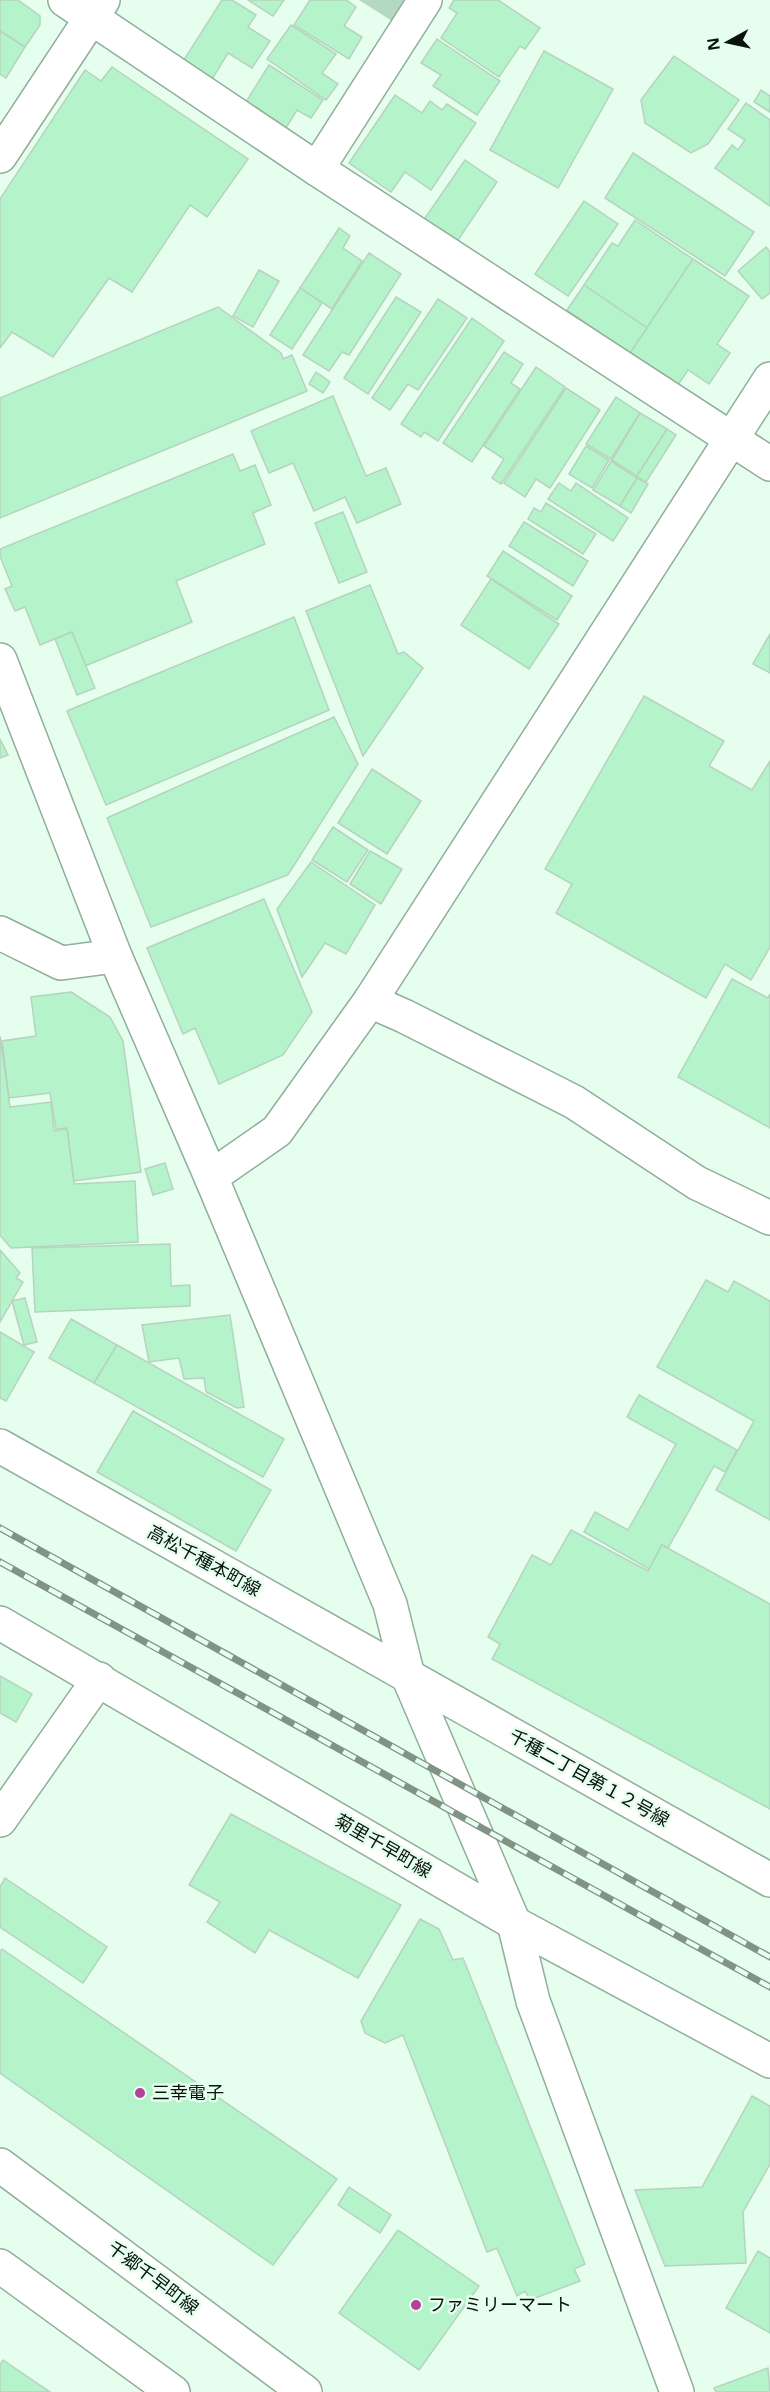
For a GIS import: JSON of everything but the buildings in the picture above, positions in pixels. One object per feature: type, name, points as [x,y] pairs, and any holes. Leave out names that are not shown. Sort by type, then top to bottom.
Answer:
[{"type":"street","points":[[64,0],[97,10],[317,169],[770,464]]},
{"type":"street","points":[[317,169],[426,0]]},
{"type":"street","points":[[0,156],[97,10]]},
{"type":"street","points":[[211,1177],[277,1131],[370,1001],[770,380]]},
{"type":"street","points":[[0,660],[115,956],[211,1177],[390,1604],[408,1676],[514,1923],[532,2001],[677,2392]]},
{"type":"street","points":[[0,933],[61,963],[115,956]]},
{"type":"street","points":[[370,1001],[435,1031],[574,1102],[697,1183],[770,1218]]},
{"type":"street","name":"高松千種本町線","points":[[0,1446],[408,1676]]},
{"type":"street","name":"菊里千早町線","points":[[0,1623],[514,1923],[770,2061]]},
{"type":"street","name":"千種二丁目第１２号線","points":[[408,1676],[770,1880]]},
{"type":"street","points":[[0,1820],[99,1679]]},
{"type":"street","name":"千郷千早町線","points":[[0,2165],[305,2392]]},
{"type":"street","points":[[0,2265],[172,2392]]},
{"type":"green space","points":[[359,0],[405,0],[392,21]]},
{"type":"railway","points":[[0,1528],[770,1957]]},
{"type":"railway","points":[[0,1562],[770,1987]]},
{"type":"place","name":"三幸電子","points":[[140,2093]]},
{"type":"place","name":"ファミリーマート","points":[[416,2305]]}]
